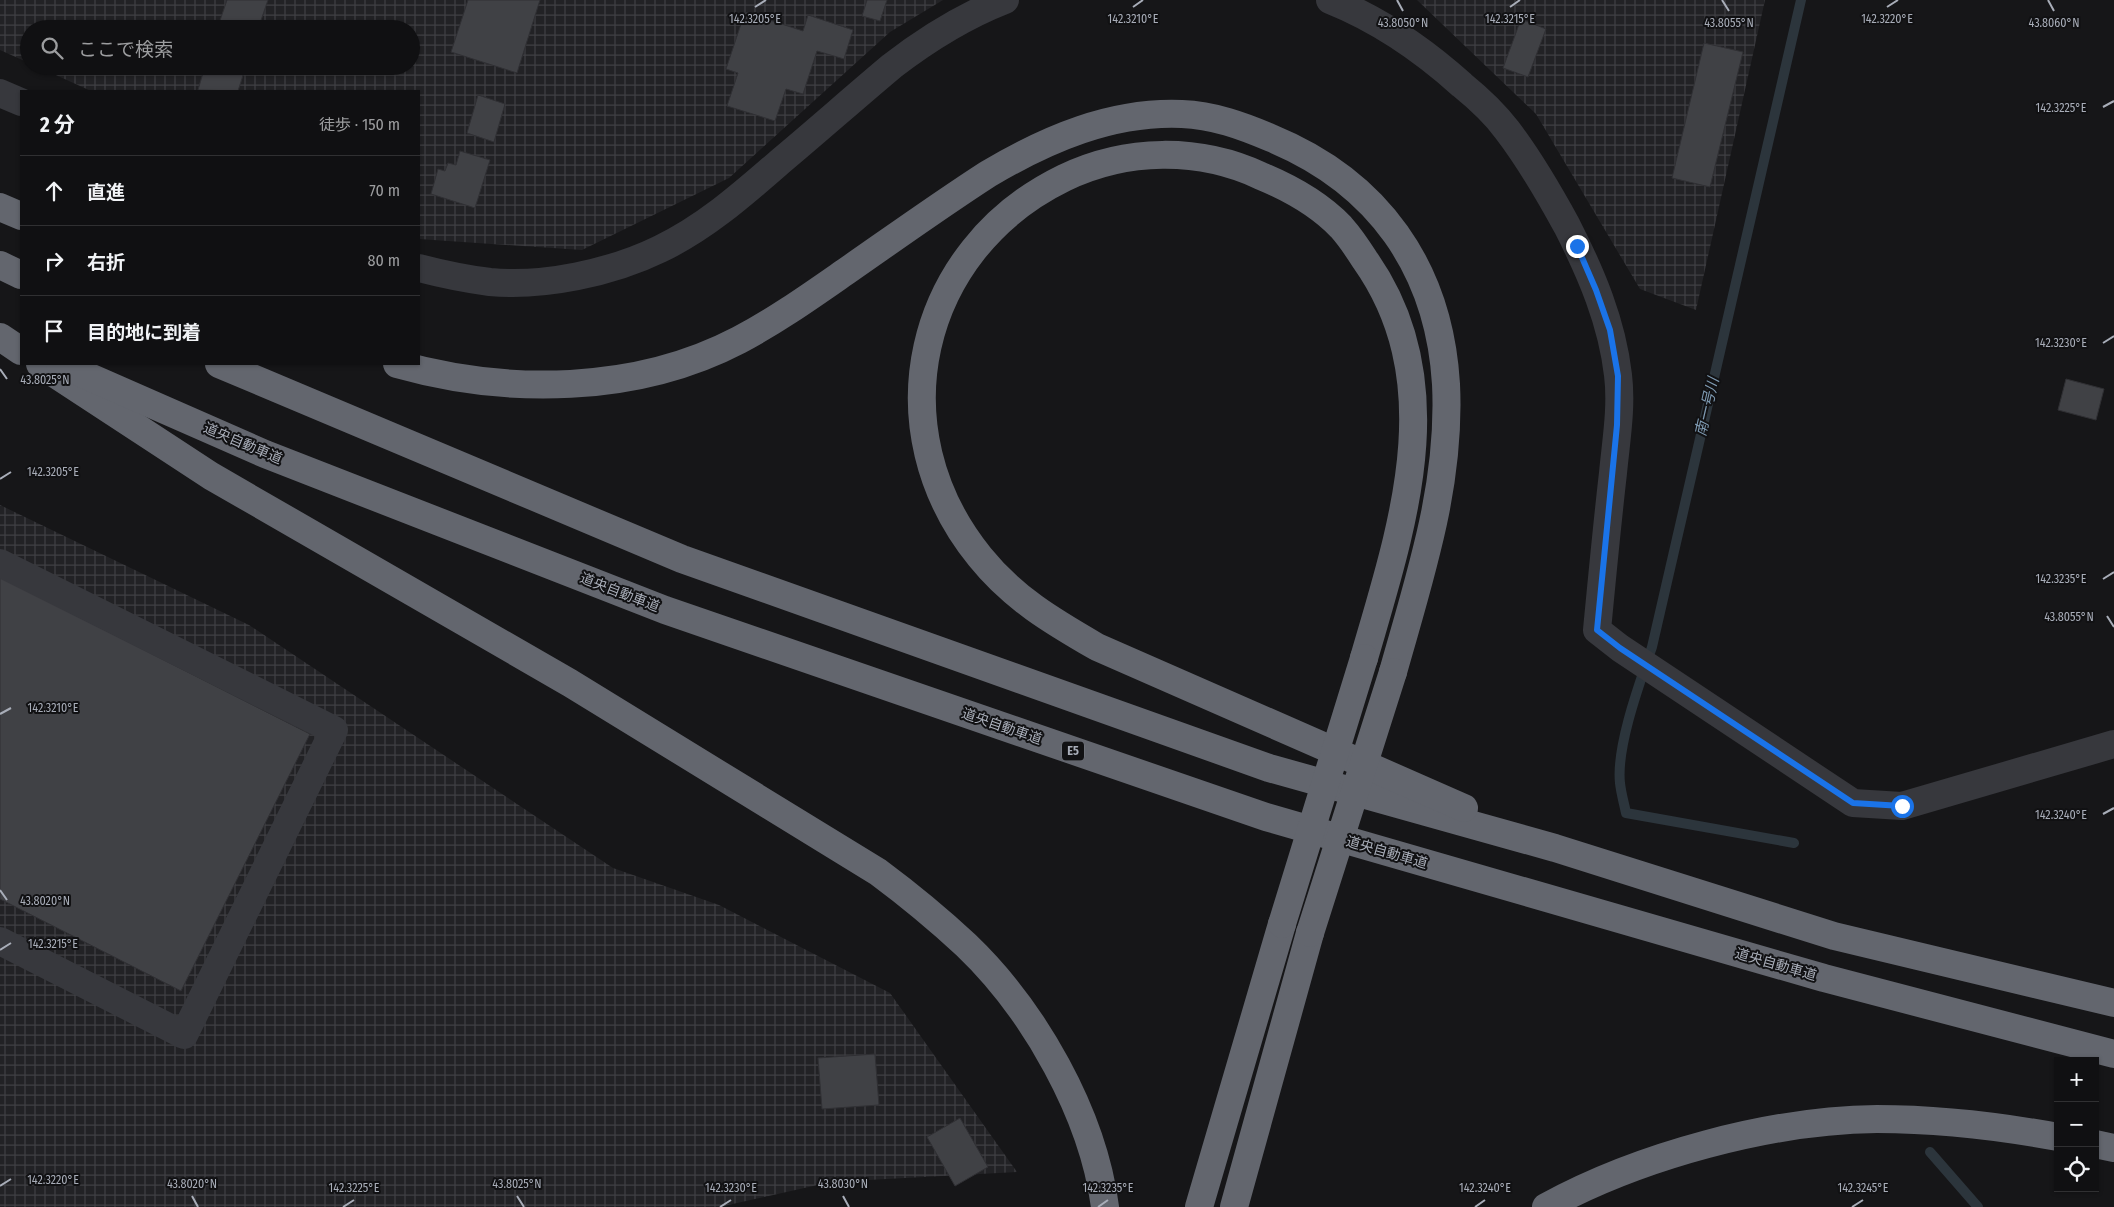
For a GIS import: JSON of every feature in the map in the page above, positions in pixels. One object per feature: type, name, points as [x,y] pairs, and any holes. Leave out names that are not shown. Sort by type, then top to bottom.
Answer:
[{"type":"highway","points":[[401,365],[449,377],[490,383],[531,385],[632,377],[688,362],[738,340],[791,310],[988,174],[1021,154],[1062,135],[1122,119],[1152,115],[1184,114],[1215,119],[1244,127],[1317,160],[1345,180],[1372,204],[1406,245],[1428,293],[1440,339],[1446,383],[1447,429],[1441,480],[1432,535],[1393,672],[1310,933],[1234,1207]]},
{"type":"highway","points":[[1199,1207],[1282,924],[1364,658],[1401,524],[1411,459],[1414,415],[1412,379],[1406,345],[1394,311],[1377,277],[1341,227],[1301,196],[1249,170],[1218,160],[1187,155],[1150,155],[1118,160],[1090,167],[1064,178],[1016,208],[977,247],[963,265],[944,297],[924,356],[920,390],[924,444],[934,475],[949,509],[978,555],[1016,594],[1042,615],[1098,647],[1555,848]]},
{"type":"highway","points":[[0,208],[20,216]]},
{"type":"highway","points":[[0,265],[20,275]]},
{"type":"highway","points":[[0,337],[20,347]]},
{"type":"highway","points":[[0,337],[20,351]]},
{"type":"highway","points":[[42,365],[211,476],[570,683],[878,872],[923,906],[967,946],[998,980],[1025,1016],[1041,1042],[1076,1107],[1090,1144],[1105,1207]]},
{"type":"highway","name":"道央自動車道","points":[[62,365],[265,454],[665,610],[1266,817],[1824,978],[2114,1054]]},
{"type":"highway","points":[[221,365],[682,559],[1269,768],[1555,848],[1834,936],[2114,1002]]},
{"type":"highway","points":[[1546,1207],[1617,1175],[1674,1154],[1740,1137],[1808,1124],[1876,1119],[1960,1123],[2054,1136]]},
{"type":"highway","points":[[2099,1145],[2114,1148]]},
{"type":"street","points":[[420,268],[491,282],[565,279],[630,262],[660,249],[699,227],[730,205],[892,66],[916,48],[976,12],[1005,0]]},
{"type":"street","points":[[1330,0],[1359,12],[1400,35],[1442,66],[1506,128],[1527,157],[1551,197],[1577,246],[1596,290],[1610,330],[1618,376],[1617,425],[1597,630],[1620,648],[1853,803],[1902,806],[2114,744]]},
{"type":"street","points":[[0,93],[20,102]]},
{"type":"street","points":[[0,563],[334,730],[184,1035],[0,941]]},
{"type":"shaded area","points":[[0,0],[943,0],[890,32],[729,178],[582,250],[420,239],[420,90],[89,90],[56,75],[420,75],[420,20],[20,20],[20,59],[0,50]]},
{"type":"shaded area","points":[[1417,0],[1765,0],[1696,310],[1640,289],[1536,114]]},
{"type":"shaded area","points":[[0,505],[249,625],[613,868],[719,905],[890,993],[1017,1172],[831,1182],[719,1207],[0,1207]]},
{"type":"building","points":[[227,0],[268,0],[261,20],[220,20]]},
{"type":"building","points":[[468,0],[540,0],[517,73],[451,52]]},
{"type":"building","points":[[867,0],[887,0],[880,21],[862,16]]},
{"type":"building","points":[[745,12],[803,31],[808,15],[853,30],[844,59],[817,51],[803,94],[786,89],[775,121],[727,106],[738,73],[726,69]]},
{"type":"building","points":[[1521,19],[1546,29],[1528,77],[1503,68]]},
{"type":"building","points":[[1704,43],[1743,52],[1710,187],[1672,178]]},
{"type":"building","points":[[202,75],[243,75],[238,90],[198,90]]},
{"type":"building","points":[[478,95],[505,104],[494,142],[467,133]]},
{"type":"building","points":[[460,151],[490,160],[475,208],[431,194],[438,169],[445,171],[448,163],[456,165]]},
{"type":"building","points":[[2066,379],[2104,389],[2096,420],[2058,410]]},
{"type":"building","points":[[0,577],[310,734],[181,991],[0,899]]},
{"type":"building","points":[[875,1054],[879,1105],[822,1109],[818,1058]]},
{"type":"building","points":[[960,1118],[988,1167],[955,1186],[927,1137]]},
{"type":"waterway","name":"南一号川","points":[[1794,843],[1626,813],[1620,787],[1620,768],[1625,733],[1652,647],[1801,0]]},
{"type":"waterway","name":"南一号川","points":[[1930,1152],[1978,1207]]},
{"type":"route","points":[[1577,246],[1596,290],[1610,330],[1618,376],[1617,425],[1597,630],[1620,648],[1853,803],[1902,806]]}]
